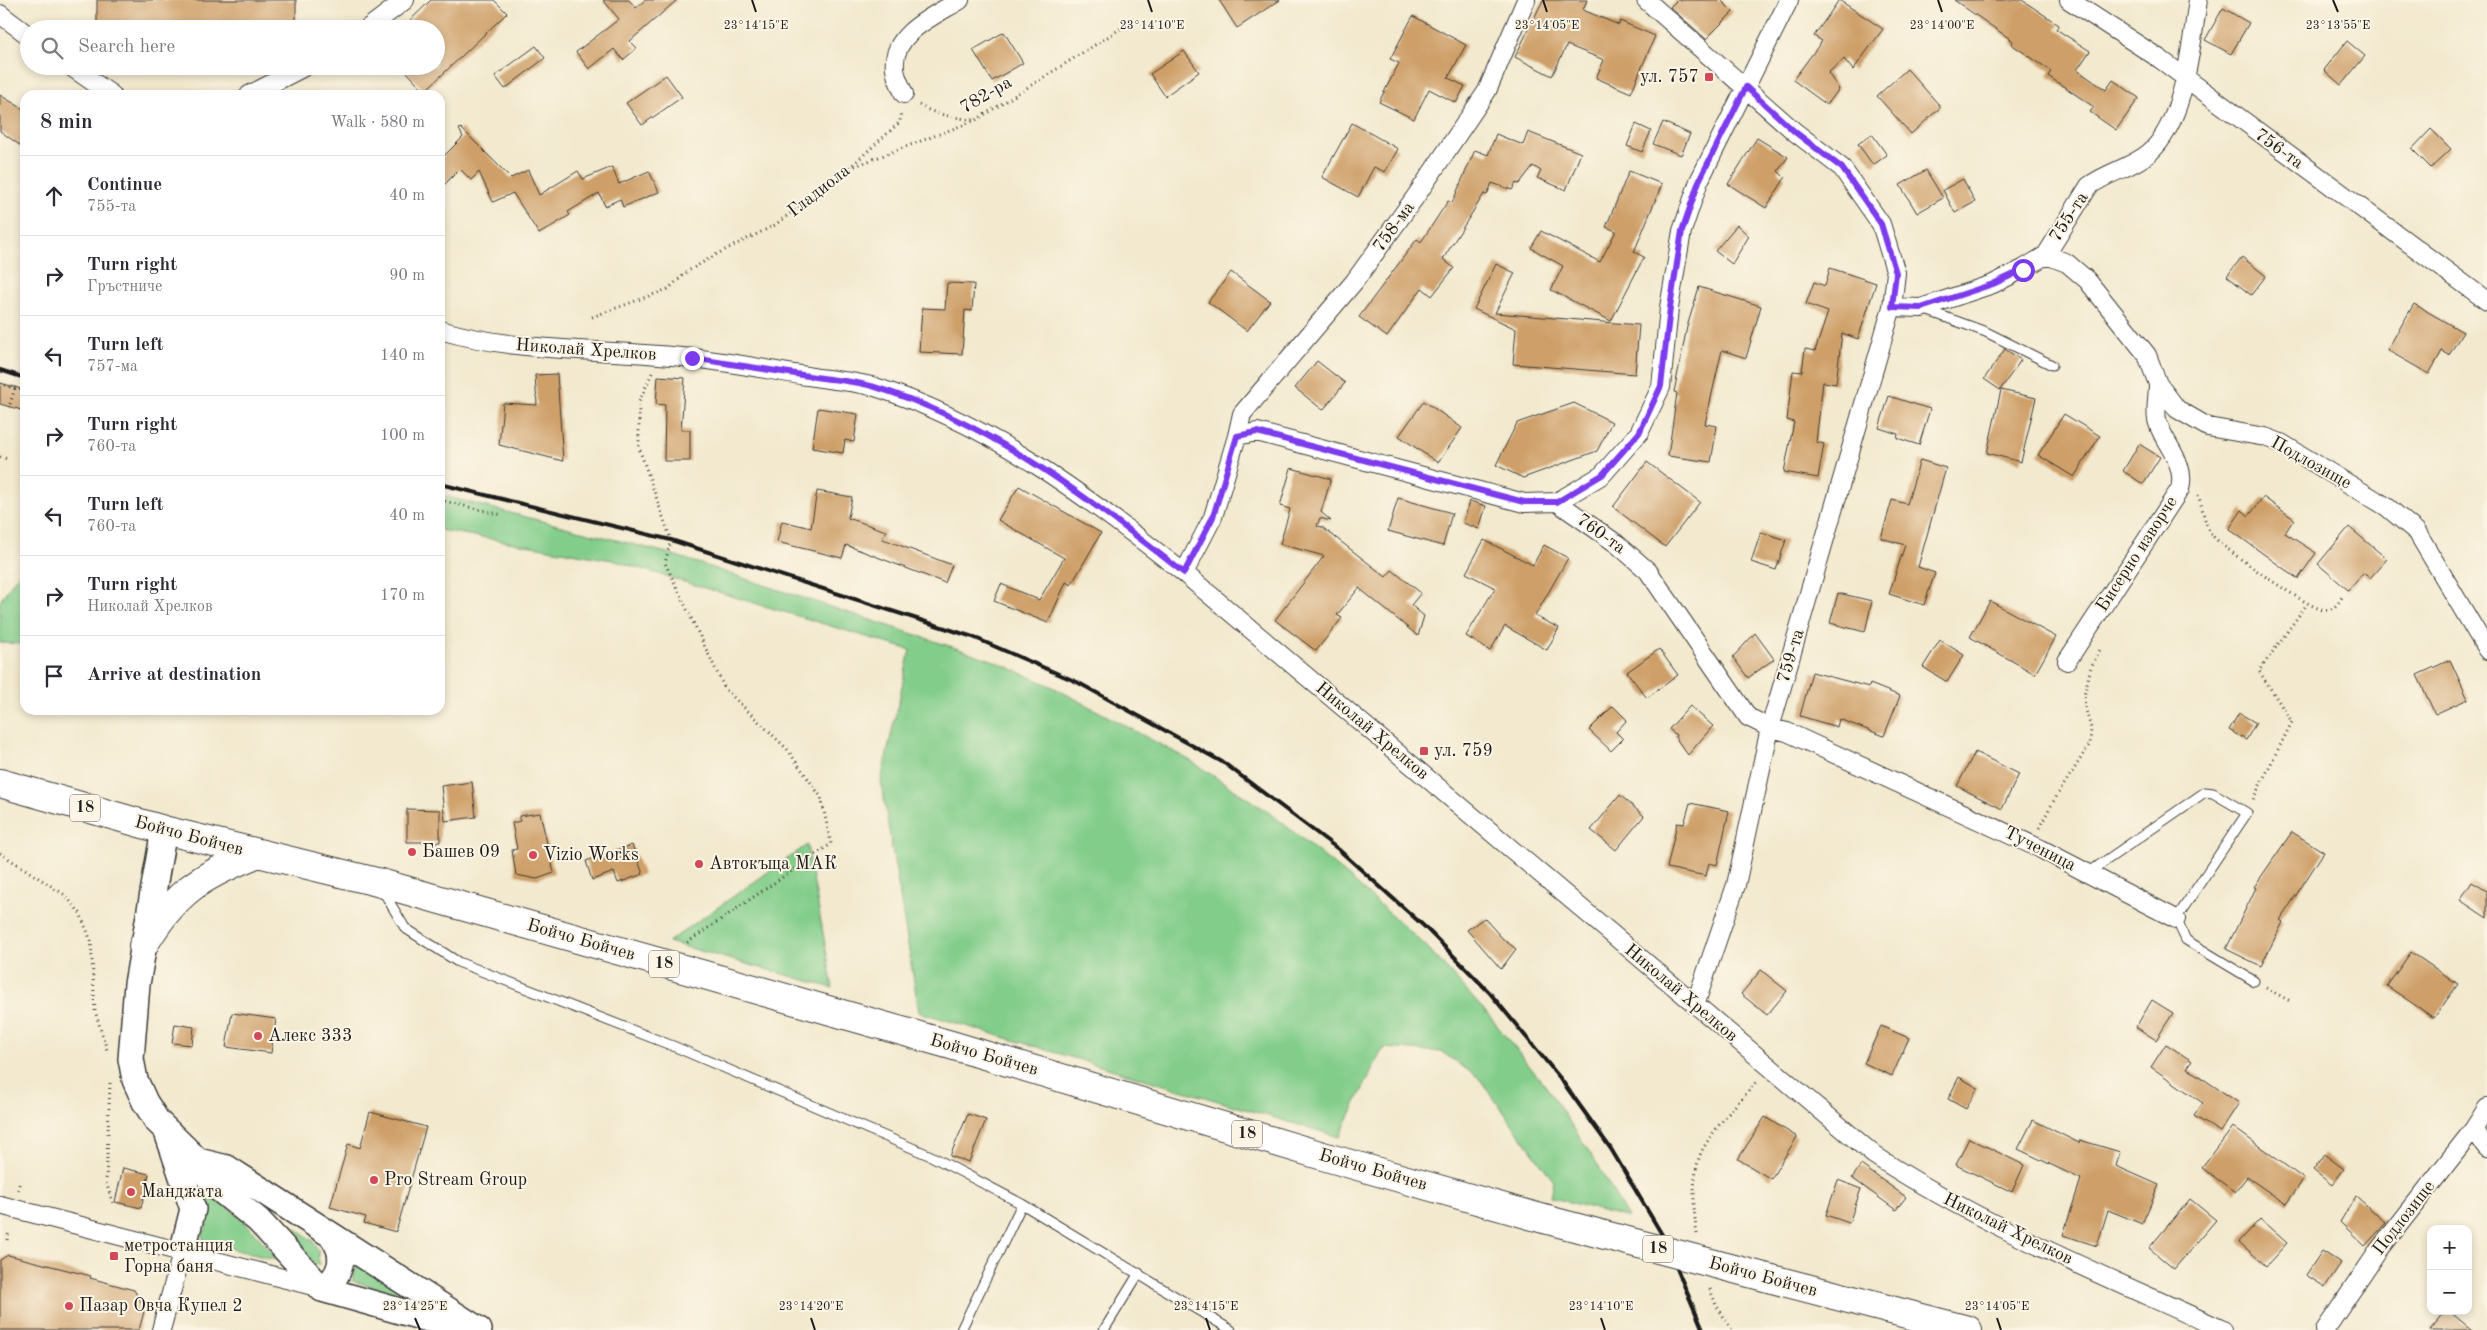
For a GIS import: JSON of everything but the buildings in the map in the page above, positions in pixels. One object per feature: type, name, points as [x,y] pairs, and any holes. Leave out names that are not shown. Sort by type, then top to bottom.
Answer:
[{"type":"highway","name":"Бойчо Бойчев","points":[[0,783],[164,830],[377,882],[951,1045],[1323,1156],[1544,1219],[1968,1330]]},
{"type":"highway","points":[[143,946],[162,915],[180,894],[210,874],[256,854]]},
{"type":"street","points":[[379,20],[405,0]]},
{"type":"street","points":[[904,94],[894,67],[898,49],[910,31],[960,0]]},
{"type":"street","name":"758-ма","points":[[1237,436],[1242,414],[1354,282],[1481,99],[1526,0]]},
{"type":"street","name":"759-та","points":[[1646,0],[1795,132],[1842,168],[1881,224],[1896,273],[1892,307],[1770,728],[1736,885],[1695,1005]]},
{"type":"street","points":[[1184,573],[1213,517],[1237,436],[1257,432],[1524,502],[1557,502],[1602,475],[1639,433],[1661,386],[1670,308],[1682,231],[1699,181],[1789,0]]},
{"type":"street","name":"756-та","points":[[2069,0],[2160,59],[2186,81],[2487,301]]},
{"type":"street","name":"755-та","points":[[1892,307],[1921,308],[1993,284],[2023,270],[2046,254],[2090,186],[2100,178],[2138,160],[2160,142],[2168,130],[2186,81],[2198,0]]},
{"type":"street","points":[[0,14],[20,29]]},
{"type":"street","points":[[83,75],[105,90]]},
{"type":"street","points":[[259,90],[288,75]]},
{"type":"street","name":"Подлозище","points":[[2046,254],[2067,263],[2087,280],[2147,354],[2158,384],[2177,409],[2208,427],[2281,443],[2386,508],[2409,526],[2426,545],[2487,650]]},
{"type":"street","name":"Николай Хрелков","points":[[445,331],[507,344],[692,358],[873,387],[936,410],[988,436],[1045,470],[1097,505],[1184,573],[1854,1140],[1909,1178],[2044,1248],[2223,1330]]},
{"type":"street","name":"Бисерно изворче","points":[[2067,661],[2148,534],[2174,498],[2183,478],[2178,463],[2157,420],[2158,384]]},
{"type":"street","name":"760-та","points":[[1557,502],[1617,544],[1648,571],[1748,717],[1770,728]]},
{"type":"street","name":"Тученица","points":[[1770,728],[1787,732],[2031,844],[2176,919]]},
{"type":"street","points":[[164,830],[137,984],[131,1059],[136,1080],[145,1102],[166,1132],[198,1161],[214,1185],[258,1220],[322,1289]]},
{"type":"street","name":"Подлозище","points":[[2325,1330],[2379,1250],[2473,1130],[2487,1108]]},
{"type":"street","points":[[2473,1130],[2487,1148]]},
{"type":"street","points":[[161,1330],[193,1209],[166,1132]]},
{"type":"street","points":[[198,1161],[227,1168],[334,1239],[479,1330]]},
{"type":"street","points":[[0,1205],[322,1289],[427,1324],[458,1330]]},
{"type":"street","points":[[322,1289],[334,1279],[342,1263],[339,1246],[334,1239]]},
{"type":"lane","points":[[1921,308],[1986,332],[2052,365]]},
{"type":"lane","points":[[2087,874],[2205,792],[2213,793],[2246,813],[2176,919],[2186,940],[2254,981]]},
{"type":"lane","points":[[377,882],[405,928],[458,962],[673,1046],[931,1156],[1022,1204],[1231,1330]]},
{"type":"lane","points":[[961,1330],[1022,1204]]},
{"type":"lane","points":[[1104,1330],[1139,1273]]},
{"type":"path","name":"782-ра","points":[[848,169],[976,120],[1128,24]]},
{"type":"path","points":[[904,94],[925,109],[976,120]]},
{"type":"path","name":"Гладиола","points":[[592,317],[668,288],[696,266],[775,225],[848,169],[900,122],[904,94]]},
{"type":"path","points":[[652,372],[639,402],[639,448],[671,540],[665,563],[725,689],[787,749],[821,797],[831,844],[682,946]]},
{"type":"path","points":[[0,384],[20,390]]},
{"type":"path","points":[[10,404],[14,388]]},
{"type":"path","points":[[0,458],[8,459]]},
{"type":"path","points":[[2181,483],[2198,495],[2209,532],[2213,537],[2307,604],[2324,610],[2331,609],[2337,606],[2342,598]]},
{"type":"path","points":[[445,501],[502,515]]},
{"type":"path","points":[[2246,813],[2292,722],[2259,671],[2307,604]]},
{"type":"path","points":[[2031,844],[2052,802],[2090,744],[2091,728],[2084,696],[2091,667],[2104,644]]},
{"type":"path","points":[[0,853],[65,895],[80,913],[90,941],[95,1011],[108,1054]]},
{"type":"path","points":[[2254,981],[2290,1001]]},
{"type":"path","points":[[1698,1241],[1694,1214],[1696,1174],[1702,1148],[1720,1124],[1769,1068]]},
{"type":"path","points":[[111,1073],[106,1182],[113,1204]]},
{"type":"path","points":[[18,1190],[20,1181]]},
{"type":"path","points":[[7,1240],[9,1231]]},
{"type":"path","points":[[1709,1287],[1716,1305],[1732,1330]]},
{"type":"green space","points":[[445,496],[667,553],[992,660],[1051,686],[1191,761],[1274,816],[1350,878],[1427,947],[1490,1017],[1547,1088],[1594,1159],[1628,1218],[1550,1197],[1553,1180],[1479,1078],[1442,1052],[1383,1048],[1339,1137],[919,1012],[881,781],[910,650],[612,560],[445,531]]},
{"type":"green space","points":[[20,571],[20,644],[0,643],[0,601]]},
{"type":"green space","points":[[807,845],[833,988],[668,942]]},
{"type":"green space","points":[[231,1180],[313,1241],[318,1251],[319,1265],[316,1265]]},
{"type":"green space","points":[[202,1187],[242,1219],[280,1261],[204,1242],[202,1234],[209,1218],[206,1202],[200,1191]]},
{"type":"green space","points":[[357,1265],[413,1297],[352,1281]]},
{"type":"railway","points":[[0,370],[20,376]]},
{"type":"railway","points":[[445,485],[671,540],[973,637],[1077,682],[1224,763],[1338,849],[1426,928],[1489,992],[1560,1078],[1611,1149],[1664,1238],[1703,1330]]},
{"type":"place","name":"ул. 757","points":[[1709,77]]},
{"type":"place","name":"ул. 759","points":[[1424,751]]},
{"type":"place","name":"Башев 09","points":[[412,852]]},
{"type":"place","name":"Vizio Works","points":[[533,855]]},
{"type":"place","name":"Автокъща МАК","points":[[699,864]]},
{"type":"place","name":"Алекс 333","points":[[258,1036]]},
{"type":"place","name":"Pro Stream Group","points":[[374,1180]]},
{"type":"place","name":"Манджата","points":[[131,1192]]},
{"type":"place","name":"метростанция Горна баня","points":[[114,1256]]},
{"type":"place","name":"Пазар Овча Купел 2","points":[[69,1306]]},
{"type":"route","points":[[692,358],[873,387],[936,410],[988,436],[1045,470],[1097,505],[1184,573],[1213,517],[1237,436],[1257,432],[1524,502],[1557,502],[1602,475],[1639,433],[1661,386],[1670,308],[1682,231],[1699,181],[1746,87],[1795,132],[1842,168],[1881,224],[1896,273],[1892,307],[1921,308],[1993,284],[2023,270]]}]
